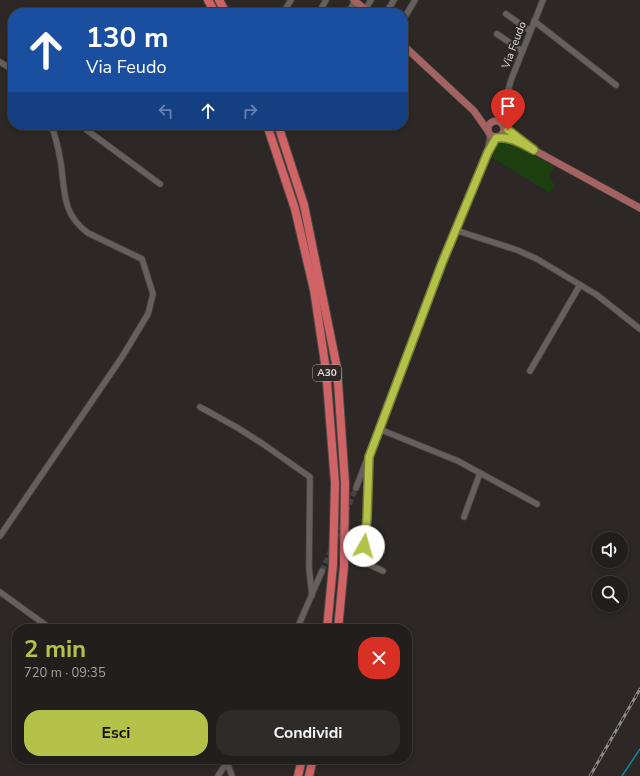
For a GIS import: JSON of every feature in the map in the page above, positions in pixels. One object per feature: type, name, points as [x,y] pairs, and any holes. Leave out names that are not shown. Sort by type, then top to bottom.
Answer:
[{"type":"highway","name":"A30","points":[[269,130],[295,209],[314,290],[326,370],[335,484],[333,565],[327,624]]},
{"type":"highway","name":"A30","points":[[280,130],[304,205],[337,368],[345,483],[344,566],[338,624]]},
{"type":"highway","points":[[298,776],[301,764]]},
{"type":"highway","points":[[309,776],[312,764]]},
{"type":"main road","points":[[355,0],[363,8]]},
{"type":"main road","points":[[408,50],[474,111],[493,135],[513,140],[534,150],[640,208]]},
{"type":"main road","points":[[474,111],[500,123],[534,150]]},
{"type":"main road","points":[[493,135],[504,132],[500,123]]},
{"type":"main road","points":[[493,135],[488,126],[500,123]]},
{"type":"street","points":[[408,12],[415,0]]},
{"type":"street","name":"Via Feudo","points":[[500,123],[522,51],[543,0]]},
{"type":"street","points":[[506,14],[530,31]]},
{"type":"street","points":[[534,21],[616,86]]},
{"type":"street","points":[[497,34],[522,51]]},
{"type":"street","points":[[0,536],[141,327],[151,308],[153,294],[142,259],[88,233],[78,225],[69,210],[64,196],[61,163],[52,130]]},
{"type":"street","points":[[87,130],[160,184]]},
{"type":"street","points":[[356,488],[455,230],[488,152],[493,135]]},
{"type":"street","points":[[455,230],[517,250],[537,259],[597,295],[640,329]]},
{"type":"street","points":[[530,371],[580,285]]},
{"type":"street","points":[[200,407],[250,436],[310,477],[309,568],[312,595]]},
{"type":"street","points":[[379,429],[458,461],[537,504]]},
{"type":"street","points":[[369,457],[367,518],[362,560],[383,570]]},
{"type":"street","points":[[464,517],[480,473]]},
{"type":"street","points":[[299,624],[322,571]]},
{"type":"street","points":[[0,592],[44,624]]},
{"type":"street","points":[[218,776],[226,764]]},
{"type":"street","points":[[229,764],[232,776]]},
{"type":"green space","points":[[500,142],[520,146],[554,166],[549,176],[555,184],[550,193],[491,157]]},
{"type":"waterway","points":[[622,776],[640,749]]},
{"type":"tunnel","points":[[346,512],[356,488]]},
{"type":"tunnel","points":[[336,538],[343,520]]},
{"type":"tunnel","points":[[322,571],[332,548]]},
{"type":"railway","points":[[590,776],[640,689]]},
{"type":"route","points":[[364,546],[367,518],[369,457],[442,263],[488,152],[496,138],[499,137],[513,140],[534,150],[508,130]]}]
